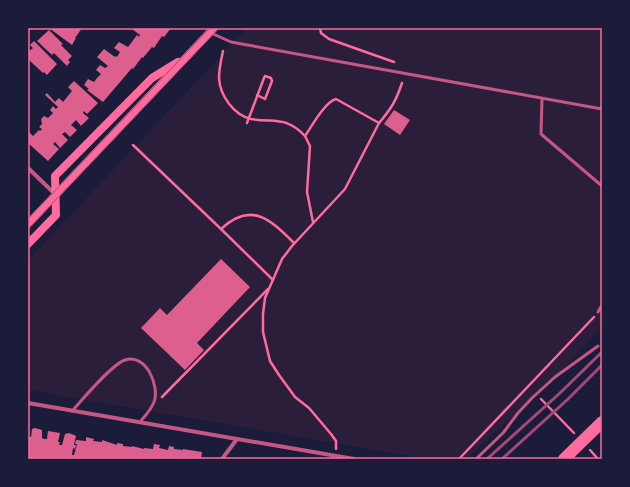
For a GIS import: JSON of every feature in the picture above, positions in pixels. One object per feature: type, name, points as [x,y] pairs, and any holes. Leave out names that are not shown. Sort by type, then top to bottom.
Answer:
[{"type":"highway","points":[[564,459],[602,422]]},
{"type":"main road","points":[[28,224],[212,30]]},
{"type":"main road","points":[[28,244],[56,215],[55,176],[152,78],[188,56]]},
{"type":"street","points":[[28,168],[55,195]]},
{"type":"street","points":[[28,403],[341,458],[354,459]]},
{"type":"street","points":[[222,459],[238,439]]},
{"type":"lane","points":[[212,30],[231,42],[602,109]]},
{"type":"lane","points":[[542,98],[541,134],[602,186]]},
{"type":"lane","points":[[598,312],[602,305]]},
{"type":"lane","points":[[476,459],[503,433],[518,413],[532,398],[555,377],[598,346]]},
{"type":"lane","points":[[72,411],[115,365],[126,359],[137,361],[145,367],[150,374],[156,394],[151,409],[140,422]]},
{"type":"path","points":[[320,28],[322,33],[329,39],[398,64]]},
{"type":"path","points":[[223,51],[219,80],[224,96],[234,110],[249,118],[282,121],[297,128],[305,136],[310,146],[307,192],[313,222]]},
{"type":"path","points":[[247,123],[257,95],[264,78],[266,76],[271,78],[272,81],[265,99],[257,95]]},
{"type":"path","points":[[335,456],[336,441],[309,408],[295,397],[278,375],[270,361],[263,332],[265,298],[282,259],[294,243],[345,189],[379,123],[397,99],[402,83]]},
{"type":"path","points":[[305,136],[325,107],[331,100],[336,99],[379,123]]},
{"type":"path","points":[[133,145],[273,280]]},
{"type":"path","points":[[221,229],[232,219],[247,214],[261,216],[282,231],[294,243]]},
{"type":"path","points":[[151,409],[269,287]]},
{"type":"path","points":[[459,459],[598,312]]},
{"type":"path","points":[[529,386],[534,392]]},
{"type":"path","points":[[539,397],[577,436]]},
{"type":"path","points":[[587,448],[598,459]]},
{"type":"shaded area","points":[[247,28],[602,28],[602,327],[567,365],[467,459],[427,459],[28,390],[28,260]]},
{"type":"building","points":[[49,28],[82,28],[72,45]]},
{"type":"building","points":[[171,28],[164,37],[162,36],[154,48],[152,47],[143,58],[142,57],[103,102],[87,90],[89,89],[84,85],[88,79],[94,82],[101,74],[96,70],[100,65],[105,68],[108,66],[97,57],[104,49],[117,57],[120,52],[114,48],[119,42],[128,47],[137,35],[139,37],[140,35],[132,29]]},
{"type":"building","points":[[49,30],[63,44],[61,45],[72,56],[68,60],[70,62],[67,66],[54,53],[52,55],[37,41]]},
{"type":"building","points":[[34,41],[57,64],[47,75],[28,59],[28,52],[33,48],[30,45]]},
{"type":"building","points":[[74,81],[98,103],[87,114],[84,111],[83,113],[89,118],[81,126],[76,120],[71,125],[77,130],[70,137],[65,132],[62,134],[68,140],[60,148],[55,142],[53,144],[59,149],[48,161],[28,143],[28,135],[30,133],[33,136],[39,130],[40,131],[42,129],[39,127],[42,124],[41,119],[44,116],[48,118],[53,113],[50,110],[53,106],[56,109],[58,107],[45,95],[47,93],[55,102],[59,98],[63,102],[72,91],[68,87]]},
{"type":"building","points":[[394,110],[410,120],[400,135],[384,124]]},
{"type":"building","points":[[221,259],[250,287],[197,343],[204,350],[185,370],[141,328],[160,308],[167,315]]},
{"type":"building","points":[[35,428],[42,430],[42,438],[44,439],[47,439],[48,431],[60,433],[58,442],[60,442],[59,445],[62,445],[65,434],[69,433],[76,436],[74,445],[76,445],[75,449],[73,448],[72,455],[74,455],[77,444],[75,444],[76,440],[86,441],[86,437],[94,439],[93,441],[102,442],[102,440],[117,445],[117,443],[123,444],[123,446],[132,446],[144,449],[153,449],[154,444],[160,445],[159,448],[168,450],[169,446],[174,447],[174,449],[202,452],[201,459],[28,459],[28,436],[31,437],[32,429]]},
{"type":"tram line","points":[[28,219],[210,28]]},
{"type":"tram line","points":[[28,229],[219,28]]},
{"type":"railway","points":[[487,459],[560,393],[602,352]]},
{"type":"railway","points":[[502,459],[567,400],[602,365]]}]
